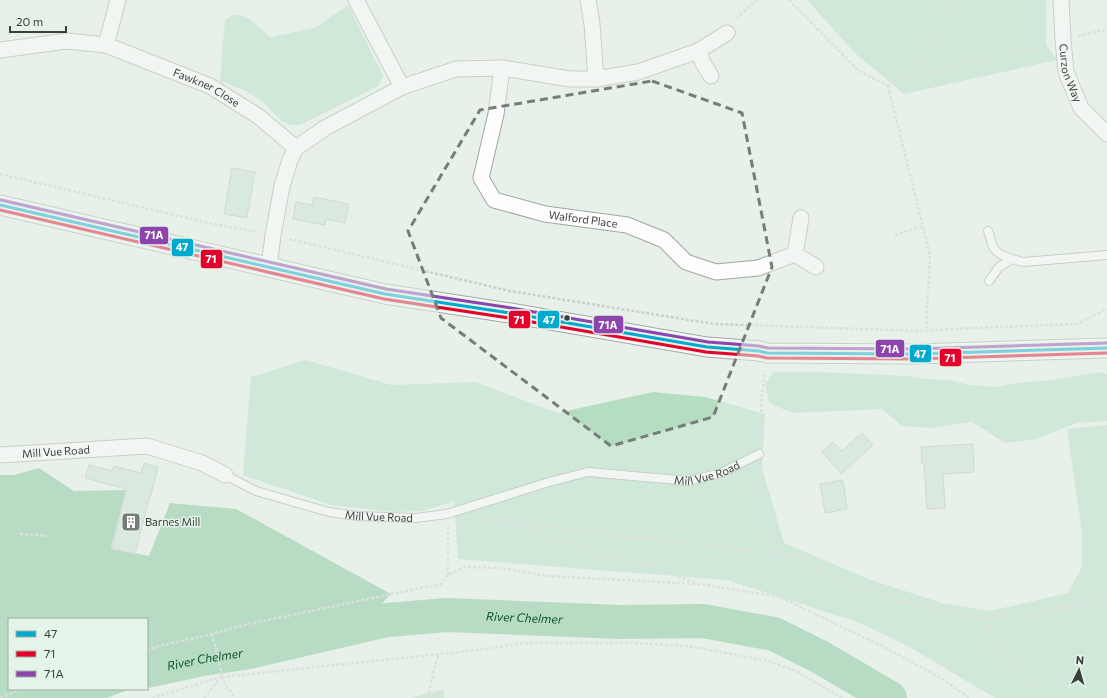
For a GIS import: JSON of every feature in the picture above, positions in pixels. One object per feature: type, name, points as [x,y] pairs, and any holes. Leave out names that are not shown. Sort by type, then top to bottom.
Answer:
[{"type":"street","points":[[106,45],[118,0]]},
{"type":"street","points":[[356,0],[402,87]]},
{"type":"street","points":[[588,0],[592,24],[596,78]]},
{"type":"street","name":"Curzon Way","points":[[1061,0],[1066,72],[1081,108],[1107,134]]},
{"type":"street","points":[[270,267],[273,235],[282,186],[290,160],[296,148],[325,128],[402,87],[456,69],[502,68],[570,79],[596,78],[638,72],[698,51],[727,33]]},
{"type":"street","name":"Fawkner Close","points":[[0,50],[67,41],[106,45],[210,86],[258,116],[296,148]]},
{"type":"street","points":[[698,51],[711,76]]},
{"type":"street","name":"Walford Place","points":[[502,68],[496,114],[481,178],[494,200],[545,214],[627,225],[664,240],[686,262],[716,272],[758,268],[795,254]]},
{"type":"street","points":[[0,205],[385,294],[518,314],[707,347],[767,353],[914,354],[1107,348]]},
{"type":"street","points":[[801,218],[795,254],[816,267]]},
{"type":"street","name":"Mill Vue Road","points":[[0,454],[147,446],[202,463],[225,475]]},
{"type":"lane","points":[[988,231],[993,247],[998,253],[1023,262],[1107,255]]},
{"type":"lane","points":[[989,281],[1000,267],[1012,259]]},
{"type":"lane","name":"Mill Vue Road","points":[[225,475],[256,491],[329,512],[357,516],[416,518],[447,514],[549,482],[588,472],[689,481],[721,473],[759,454]]},
{"type":"path","points":[[727,33],[739,16],[757,0]]},
{"type":"path","points":[[789,0],[859,71],[888,86],[930,255],[926,331]]},
{"type":"path","points":[[911,77],[932,44],[952,7],[952,0]]},
{"type":"path","points":[[888,86],[911,77],[1107,29]]},
{"type":"path","points":[[0,174],[214,224],[273,235],[510,291],[714,324],[926,331],[1077,324],[1107,309]]},
{"type":"path","points":[[895,235],[923,226]]},
{"type":"path","points":[[767,353],[762,395],[758,465],[760,485],[769,511],[776,544],[780,597]]},
{"type":"path","points":[[447,514],[448,575]]},
{"type":"path","points":[[479,518],[801,557],[847,582],[905,602],[988,619],[1043,613],[1091,604],[1107,606]]},
{"type":"path","points":[[495,520],[699,584]]},
{"type":"path","points":[[20,534],[47,536]]},
{"type":"path","points":[[148,650],[248,624],[440,585],[448,575],[464,567],[500,568],[546,576],[699,584],[780,597],[884,646],[941,678],[970,698]]},
{"type":"path","points":[[1043,613],[1107,593]]},
{"type":"path","points":[[988,619],[994,642],[1046,698]]},
{"type":"path","points":[[212,634],[221,670],[221,677],[235,698]]},
{"type":"path","points":[[152,698],[221,677],[478,650],[525,643],[632,643],[688,646],[769,661],[798,672],[842,698]]},
{"type":"path","points":[[428,698],[439,653]]},
{"type":"path","points":[[204,698],[221,677]]},
{"type":"path","points":[[0,698],[19,690]]},
{"type":"highlighted area","points":[[652,81],[742,113],[772,267],[713,417],[611,446],[441,318],[408,231],[480,110]]},
{"type":"shaded area","points":[[807,0],[1046,0],[1046,45],[1057,60],[904,94],[855,53]]},
{"type":"shaded area","points":[[348,5],[383,76],[378,86],[300,125],[291,125],[283,122],[265,104],[246,91],[220,81],[225,20],[234,15],[244,16],[254,22],[270,37],[315,28]]},
{"type":"shaded area","points":[[306,360],[391,385],[476,382],[557,413],[653,392],[705,397],[765,414],[762,468],[784,543],[868,579],[942,603],[990,611],[1068,593],[1082,567],[1082,532],[1067,429],[1107,425],[1107,698],[995,698],[908,646],[860,623],[727,580],[458,559],[454,501],[423,511],[393,512],[331,505],[243,475],[251,377]]},
{"type":"shaded area","points":[[773,372],[817,372],[907,376],[924,379],[948,380],[970,385],[996,387],[1017,383],[1053,380],[1099,372],[1107,374],[1107,421],[1076,423],[1037,439],[1005,443],[972,422],[930,428],[902,426],[882,409],[792,413],[769,403],[765,384]]},
{"type":"shaded area","points":[[444,689],[444,698],[410,698]]},
{"type":"water","points":[[39,468],[74,491],[126,490],[111,548],[149,556],[170,503],[236,509],[391,594],[361,626],[241,646],[205,660],[208,665],[171,673],[148,682],[148,618],[8,618],[8,690],[127,690],[107,698],[0,698],[0,475],[14,475]]},
{"type":"building","points":[[232,168],[255,172],[247,218],[224,214]]},
{"type":"building","points":[[314,197],[349,204],[345,223],[326,219],[325,225],[293,219],[296,202],[312,205]]},
{"type":"building","points":[[862,433],[873,445],[841,474],[822,452],[833,442],[842,451]]},
{"type":"building","points":[[973,444],[974,472],[943,474],[945,508],[927,509],[924,464],[922,464],[921,447]]},
{"type":"building","points":[[144,463],[158,467],[135,554],[112,549],[126,489],[85,478],[89,465],[112,471],[114,466],[141,473]]},
{"type":"building","points":[[843,480],[847,509],[825,513],[820,484]]},
{"type":"waterway","points":[[367,609],[387,620]]},
{"type":"waterway","name":"River Chelmer","points":[[148,671],[203,659],[244,653],[387,620],[447,615],[620,622],[703,621],[774,634],[820,657],[890,698]]},
{"type":"transit line","name":"71A","points":[[1,200],[386,289],[511,308],[708,342],[768,348],[914,349],[1107,343]]},
{"type":"transit line","name":"47","points":[[0,205],[385,294],[510,313],[707,347],[767,353],[914,354],[1107,348]]},
{"type":"transit line","name":"71","points":[[0,210],[384,299],[509,318],[706,352],[767,358],[914,359],[1107,353]]},
{"type":"place","name":"Barnes Mill","points":[[131,522]]}]
